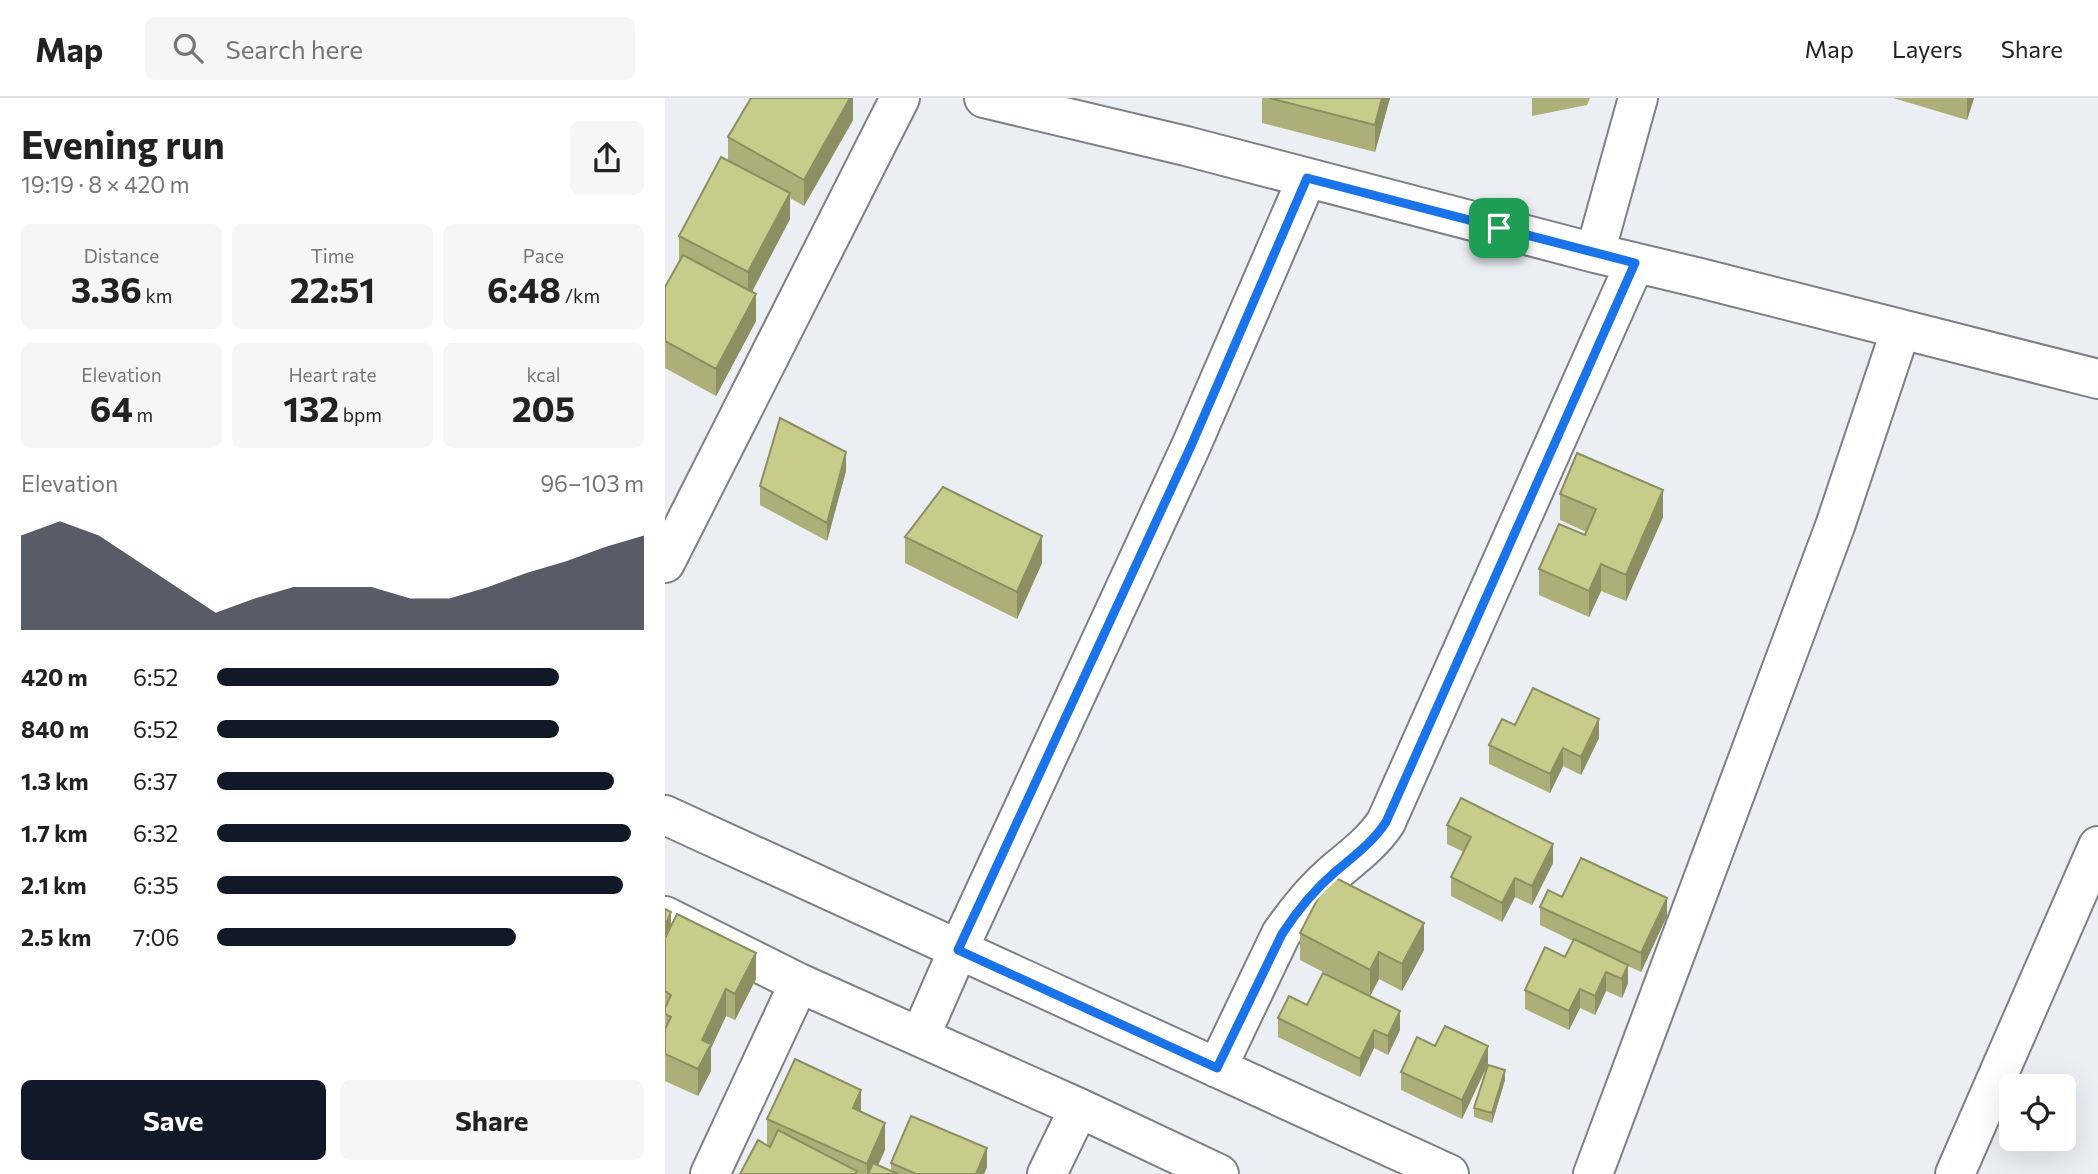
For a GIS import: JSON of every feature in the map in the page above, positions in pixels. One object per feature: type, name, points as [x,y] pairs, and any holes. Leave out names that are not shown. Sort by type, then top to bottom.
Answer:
[{"type":"street","points":[[665,563],[900,98]]},
{"type":"street","points":[[984,98],[2098,379]]},
{"type":"street","points":[[1595,253],[1638,98]]},
{"type":"street","points":[[920,1037],[1191,446],[1307,178]]},
{"type":"street","points":[[1217,1068],[1282,934],[1294,915],[1386,822],[1635,263]]},
{"type":"street","points":[[1593,1174],[1835,526],[1901,329]]},
{"type":"street","points":[[665,815],[1449,1174]]},
{"type":"street","points":[[1955,1174],[2098,846]]},
{"type":"street","points":[[665,916],[799,983],[1079,1108],[1219,1174]]},
{"type":"street","points":[[710,1174],[799,983]]},
{"type":"street","points":[[1047,1174],[1079,1108]]},
{"type":"building","points":[[751,98],[850,98],[804,180],[728,137]]},
{"type":"building","points":[[1269,98],[1382,98],[1375,125]]},
{"type":"building","points":[[721,157],[790,193],[748,272],[679,236]]},
{"type":"building","points":[[683,255],[756,294],[716,369],[665,341],[665,287]]},
{"type":"building","points":[[780,418],[846,452],[827,523],[760,486]]},
{"type":"building","points":[[1577,453],[1663,490],[1626,575],[1601,564],[1589,591],[1539,569],[1559,524],[1585,535],[1596,509],[1560,494]]},
{"type":"building","points":[[943,487],[1042,536],[1017,592],[905,537]]},
{"type":"building","points":[[1533,688],[1599,719],[1581,757],[1563,748],[1550,774],[1489,745],[1502,719],[1515,725]]},
{"type":"building","points":[[1461,798],[1553,844],[1532,886],[1515,878],[1502,903],[1451,877],[1471,837],[1447,825]]},
{"type":"building","points":[[1581,858],[1667,898],[1641,953],[1540,907],[1548,890],[1562,897]]},
{"type":"building","points":[[1330,875],[1424,923],[1402,964],[1379,952],[1370,970],[1300,933]]},
{"type":"building","points":[[665,909],[671,912],[665,926]]},
{"type":"building","points":[[677,914],[756,953],[735,994],[726,989],[702,1040],[711,1044],[698,1069],[665,1054],[665,1029],[671,1017],[665,1014],[665,1008],[671,995],[665,991],[665,938]]},
{"type":"building","points":[[1574,939],[1628,965],[1622,979],[1606,972],[1595,996],[1580,989],[1569,1011],[1525,990],[1545,947],[1565,957]]},
{"type":"building","points":[[1323,973],[1400,1011],[1388,1036],[1374,1030],[1360,1059],[1278,1018],[1289,996],[1307,1005]]},
{"type":"building","points":[[1445,1026],[1488,1046],[1462,1100],[1401,1072],[1417,1037],[1435,1046]]},
{"type":"building","points":[[795,1059],[861,1090],[853,1108],[885,1123],[867,1164],[767,1119]]},
{"type":"building","points":[[1488,1065],[1505,1070],[1492,1113],[1474,1108]]},
{"type":"building","points":[[911,1116],[987,1148],[976,1174],[916,1174],[891,1163]]},
{"type":"building","points":[[778,1130],[857,1171],[855,1174],[740,1174],[758,1140],[770,1147]]},
{"type":"building","points":[[873,1163],[898,1174],[868,1174]]},
{"type":"route","points":[[1307,178],[1499,228],[1635,263],[1386,822],[1294,915],[1282,934],[1217,1068],[958,950],[1191,446],[1307,178]]}]
